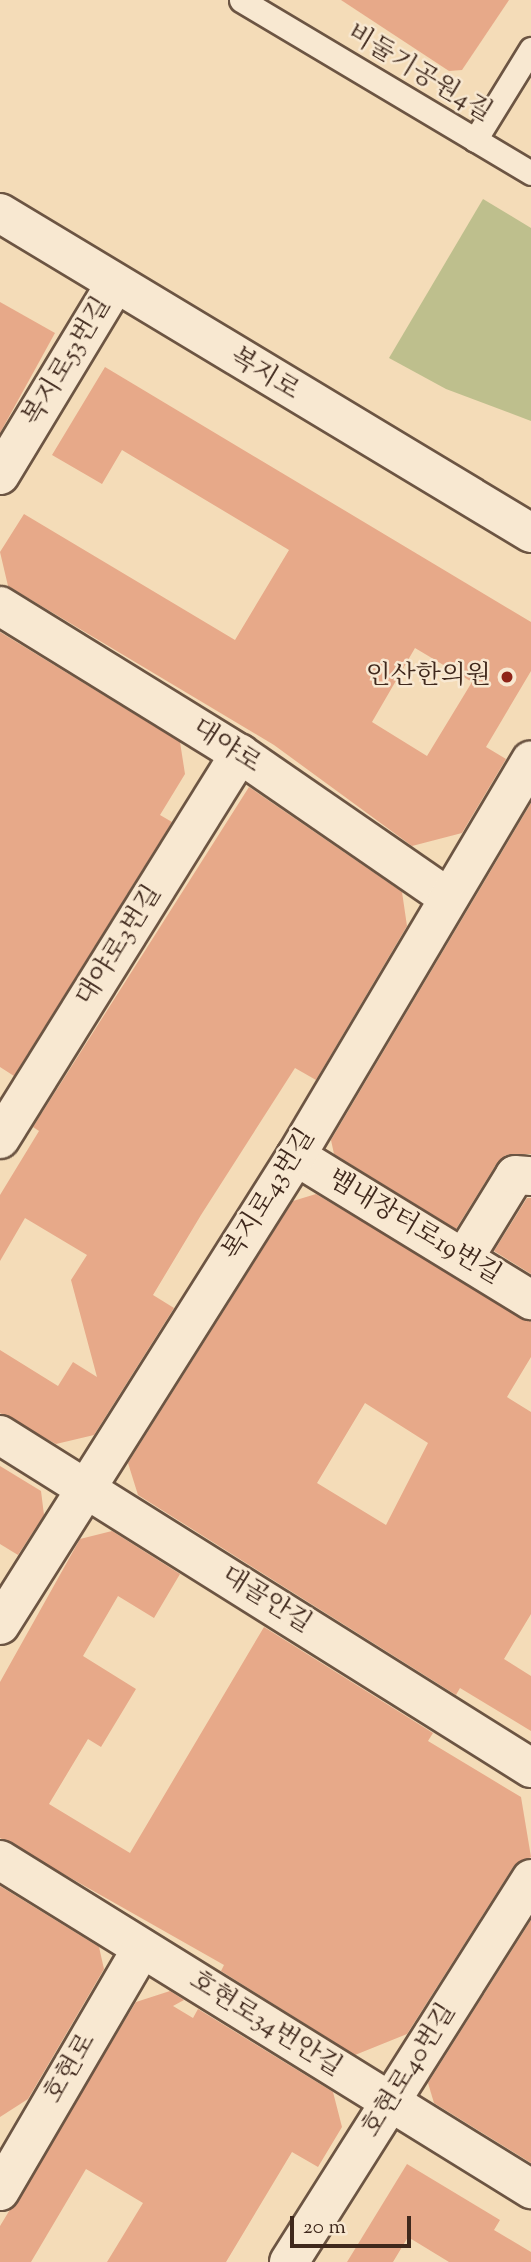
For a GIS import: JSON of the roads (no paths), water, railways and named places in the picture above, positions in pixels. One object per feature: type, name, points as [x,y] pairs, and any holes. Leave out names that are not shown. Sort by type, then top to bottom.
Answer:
[{"type":"street","name":"복지로","points":[[0,213],[114,286],[531,533]]},
{"type":"street","name":"복지로53번길","points":[[0,475],[114,286]]},
{"type":"street","name":"대야로","points":[[0,606],[240,754],[447,897]]},
{"type":"street","name":"대야로3번길","points":[[0,1139],[240,754]]},
{"type":"street","name":"복지로43번길","points":[[0,1625],[296,1156],[447,897],[531,760]]},
{"type":"street","name":"뱀내장터로19번길","points":[[296,1156],[531,1300]]},
{"type":"street","points":[[464,1258],[514,1175],[531,1175]]},
{"type":"street","name":"대골안길","points":[[0,1435],[531,1768]]},
{"type":"street","name":"호현로34번안길","points":[[0,1860],[531,2189]]},
{"type":"street","name":"호현로40번길","points":[[289,2262],[531,1879]]},
{"type":"street","name":"호현로","points":[[0,2191],[142,1948]]},
{"type":"lane","name":"비둘기공원4길","points":[[241,0],[531,173]]},
{"type":"lane","points":[[475,140],[531,49]]},
{"type":"place","name":"인산한의원","points":[[507,677]]}]
